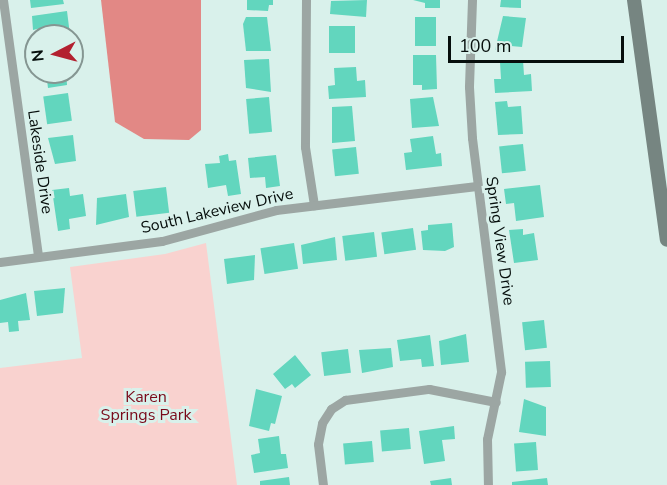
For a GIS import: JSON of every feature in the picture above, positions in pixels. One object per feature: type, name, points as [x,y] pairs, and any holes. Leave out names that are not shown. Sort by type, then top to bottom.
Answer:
[{"type":"street","name":"Lakeside Drive","points":[[3,0],[38,257]]},
{"type":"street","points":[[306,0],[305,147],[314,205]]},
{"type":"street","name":"Spring View Drive","points":[[472,0],[469,87],[477,186],[501,372],[487,439],[488,485]]},
{"type":"street","points":[[634,0],[667,240]]},
{"type":"street","name":"South Lakeview Drive","points":[[0,262],[162,241],[234,219],[314,205],[477,186]]},
{"type":"street","points":[[323,485],[318,444],[322,423],[331,408],[345,400],[429,390],[456,391],[496,402]]},
{"type":"green space","name":"Karen Springs Park","points":[[206,243],[237,485],[0,485],[0,368],[82,358],[70,267],[165,254]]},
{"type":"shaded area","points":[[101,0],[201,0],[201,130],[189,140],[144,139],[115,122]]},
{"type":"building","points":[[30,0],[63,0],[64,4],[31,8]]},
{"type":"building","points":[[247,0],[273,0],[273,5],[269,5],[268,11],[247,10]]},
{"type":"building","points":[[367,0],[366,17],[330,14],[331,1]]},
{"type":"building","points":[[413,0],[440,0],[440,8],[425,8],[425,3]]},
{"type":"building","points":[[501,0],[521,0],[521,8],[500,7]]},
{"type":"building","points":[[67,11],[69,24],[33,24],[32,16]]},
{"type":"building","points":[[503,16],[526,18],[522,47],[511,46],[511,51],[495,50]]},
{"type":"building","points":[[246,17],[267,17],[271,51],[246,51],[243,24]]},
{"type":"building","points":[[415,17],[436,17],[436,46],[415,46]]},
{"type":"building","points":[[329,26],[355,26],[355,53],[329,53]]},
{"type":"building","points":[[413,55],[436,55],[437,89],[422,90],[422,85],[413,85]]},
{"type":"building","points":[[269,59],[271,92],[246,88],[244,60]]},
{"type":"building","points":[[523,60],[524,75],[531,74],[532,91],[495,93],[494,79],[501,79],[500,62]]},
{"type":"building","points":[[356,67],[357,81],[365,80],[366,97],[329,99],[328,86],[335,85],[334,68]]},
{"type":"building","points":[[48,84],[67,84],[67,85],[48,88]]},
{"type":"building","points":[[68,93],[72,121],[47,124],[43,96]]},
{"type":"building","points":[[269,97],[272,132],[249,134],[246,99]]},
{"type":"building","points":[[433,97],[439,126],[412,128],[410,99]]},
{"type":"building","points":[[507,101],[508,107],[521,106],[523,134],[498,135],[495,102]]},
{"type":"building","points":[[352,106],[355,141],[332,143],[332,107]]},
{"type":"building","points":[[73,135],[76,161],[55,164],[48,138]]},
{"type":"building","points":[[433,136],[436,154],[441,153],[442,166],[406,170],[404,153],[412,152],[410,139]]},
{"type":"building","points":[[523,144],[526,171],[502,173],[499,147]]},
{"type":"building","points":[[356,147],[359,174],[335,176],[332,150]]},
{"type":"building","points":[[228,154],[229,161],[236,160],[241,194],[228,196],[226,185],[208,188],[205,164],[220,163],[219,156]]},
{"type":"building","points":[[276,155],[280,186],[266,188],[265,177],[250,178],[248,158]]},
{"type":"building","points":[[540,185],[544,217],[516,221],[514,203],[506,204],[504,189]]},
{"type":"building","points":[[166,187],[169,213],[136,217],[133,191]]},
{"type":"building","points":[[69,188],[70,196],[83,194],[86,216],[69,219],[70,229],[58,231],[52,190]]},
{"type":"building","points":[[126,194],[129,217],[96,225],[97,198]]},
{"type":"building","points":[[452,223],[454,247],[445,251],[423,250],[421,231],[428,230],[428,225]]},
{"type":"building","points":[[413,228],[416,250],[384,254],[381,232]]},
{"type":"building","points":[[523,229],[523,235],[534,233],[538,260],[514,263],[509,230]]},
{"type":"building","points":[[374,232],[377,257],[345,261],[342,236]]},
{"type":"building","points":[[335,237],[337,260],[303,264],[301,245]]},
{"type":"building","points":[[294,243],[298,269],[264,274],[260,248]]},
{"type":"building","points":[[255,255],[254,280],[227,284],[224,259]]},
{"type":"building","points":[[65,288],[63,313],[37,316],[34,291]]},
{"type":"building","points":[[26,293],[30,320],[18,321],[19,331],[9,332],[8,322],[0,323],[0,300]]},
{"type":"building","points":[[544,320],[547,348],[525,350],[522,322]]},
{"type":"building","points":[[466,334],[469,362],[441,365],[439,341]]},
{"type":"building","points":[[430,335],[434,366],[422,367],[421,359],[400,361],[397,340]]},
{"type":"building","points":[[391,348],[393,367],[362,373],[359,350]]},
{"type":"building","points":[[348,349],[351,373],[324,376],[321,352]]},
{"type":"building","points":[[295,355],[311,375],[295,388],[292,384],[285,389],[273,374]]},
{"type":"building","points":[[550,361],[551,387],[526,388],[525,362]]},
{"type":"building","points":[[256,389],[282,396],[275,424],[271,423],[269,431],[249,426]]},
{"type":"building","points":[[524,399],[546,407],[546,436],[519,432]]},
{"type":"building","points":[[454,426],[455,439],[442,440],[445,461],[424,464],[419,431]]},
{"type":"building","points":[[409,428],[411,449],[382,451],[380,431]]},
{"type":"building","points":[[279,436],[281,454],[286,454],[288,468],[254,473],[251,455],[260,453],[258,439]]},
{"type":"building","points":[[372,441],[374,462],[345,464],[343,444]]},
{"type":"building","points":[[536,442],[538,470],[516,471],[514,444]]},
{"type":"building","points":[[289,477],[290,485],[260,485],[260,481]]},
{"type":"building","points":[[451,478],[452,485],[431,485],[430,481]]},
{"type":"building","points":[[547,478],[548,485],[512,485],[512,482]]}]
